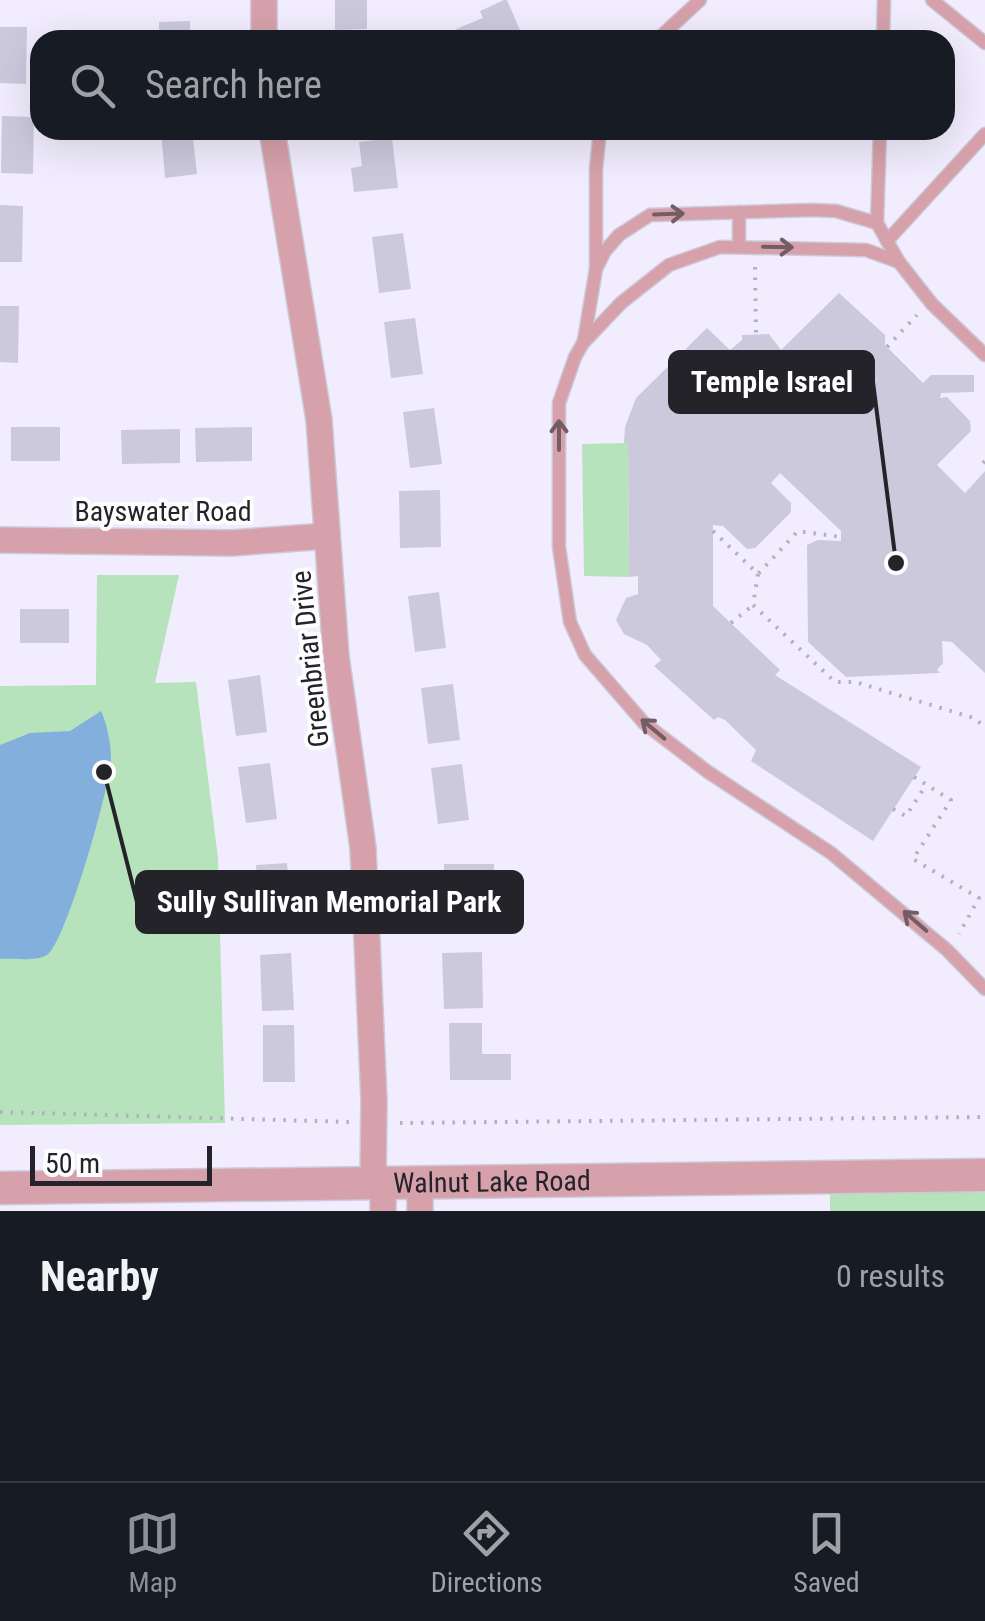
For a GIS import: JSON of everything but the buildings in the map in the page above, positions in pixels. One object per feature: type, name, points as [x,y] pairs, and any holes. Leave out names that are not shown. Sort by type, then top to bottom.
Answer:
[{"type":"street","points":[[264,0],[264,30]]},
{"type":"street","name":"Greenbriar Drive","points":[[274,140],[319,420],[336,656],[363,848],[379,1193]]},
{"type":"street","name":"Bayswater Road","points":[[0,540],[232,543],[327,536]]},
{"type":"street","name":"Walnut Lake Road","points":[[0,1188],[379,1193],[420,1197],[985,1175]]},
{"type":"lane","points":[[667,30],[700,0]]},
{"type":"lane","points":[[883,30],[884,0]]},
{"type":"lane","points":[[932,0],[985,43]]},
{"type":"lane","points":[[887,241],[985,134]]},
{"type":"lane","points":[[599,140],[596,269],[583,343],[559,403],[559,547],[570,622],[585,655],[644,723],[708,772],[832,853],[947,950],[985,988]]},
{"type":"lane","points":[[880,140],[877,223],[899,262],[929,300],[985,355]]},
{"type":"lane","points":[[596,269],[605,250],[619,235],[650,215],[836,211],[877,223]]},
{"type":"lane","points":[[739,212],[739,247]]},
{"type":"lane","points":[[583,343],[621,302],[669,264],[720,247],[866,250],[899,262]]},
{"type":"path","points":[[756,247],[756,335]]},
{"type":"path","points":[[887,348],[929,300]]},
{"type":"path","points":[[713,531],[758,574]]},
{"type":"path","points":[[732,623],[753,604],[758,574],[798,531],[841,537]]},
{"type":"path","points":[[753,604],[835,682],[855,682],[974,718],[985,727]]},
{"type":"path","points":[[914,777],[950,800],[912,859],[980,898],[947,950]]},
{"type":"path","points":[[893,809],[906,816],[926,784]]},
{"type":"path","points":[[0,1112],[374,1122],[985,1117]]},
{"type":"green space","points":[[628,443],[629,577],[584,576],[582,444]]},
{"type":"green space","points":[[97,575],[179,575],[155,683],[196,682],[218,858],[225,1123],[0,1125],[0,686],[96,685]]},
{"type":"green space","points":[[985,1181],[985,1211],[830,1211],[830,1183]]},
{"type":"water","points":[[101,711],[110,745],[109,772],[86,862],[65,923],[47,955],[0,959],[0,745],[30,733],[70,731]]},
{"type":"place","name":"Temple Israel","points":[[896,563]]},
{"type":"place","name":"Sully Sullivan Memorial Park","points":[[104,772]]}]
